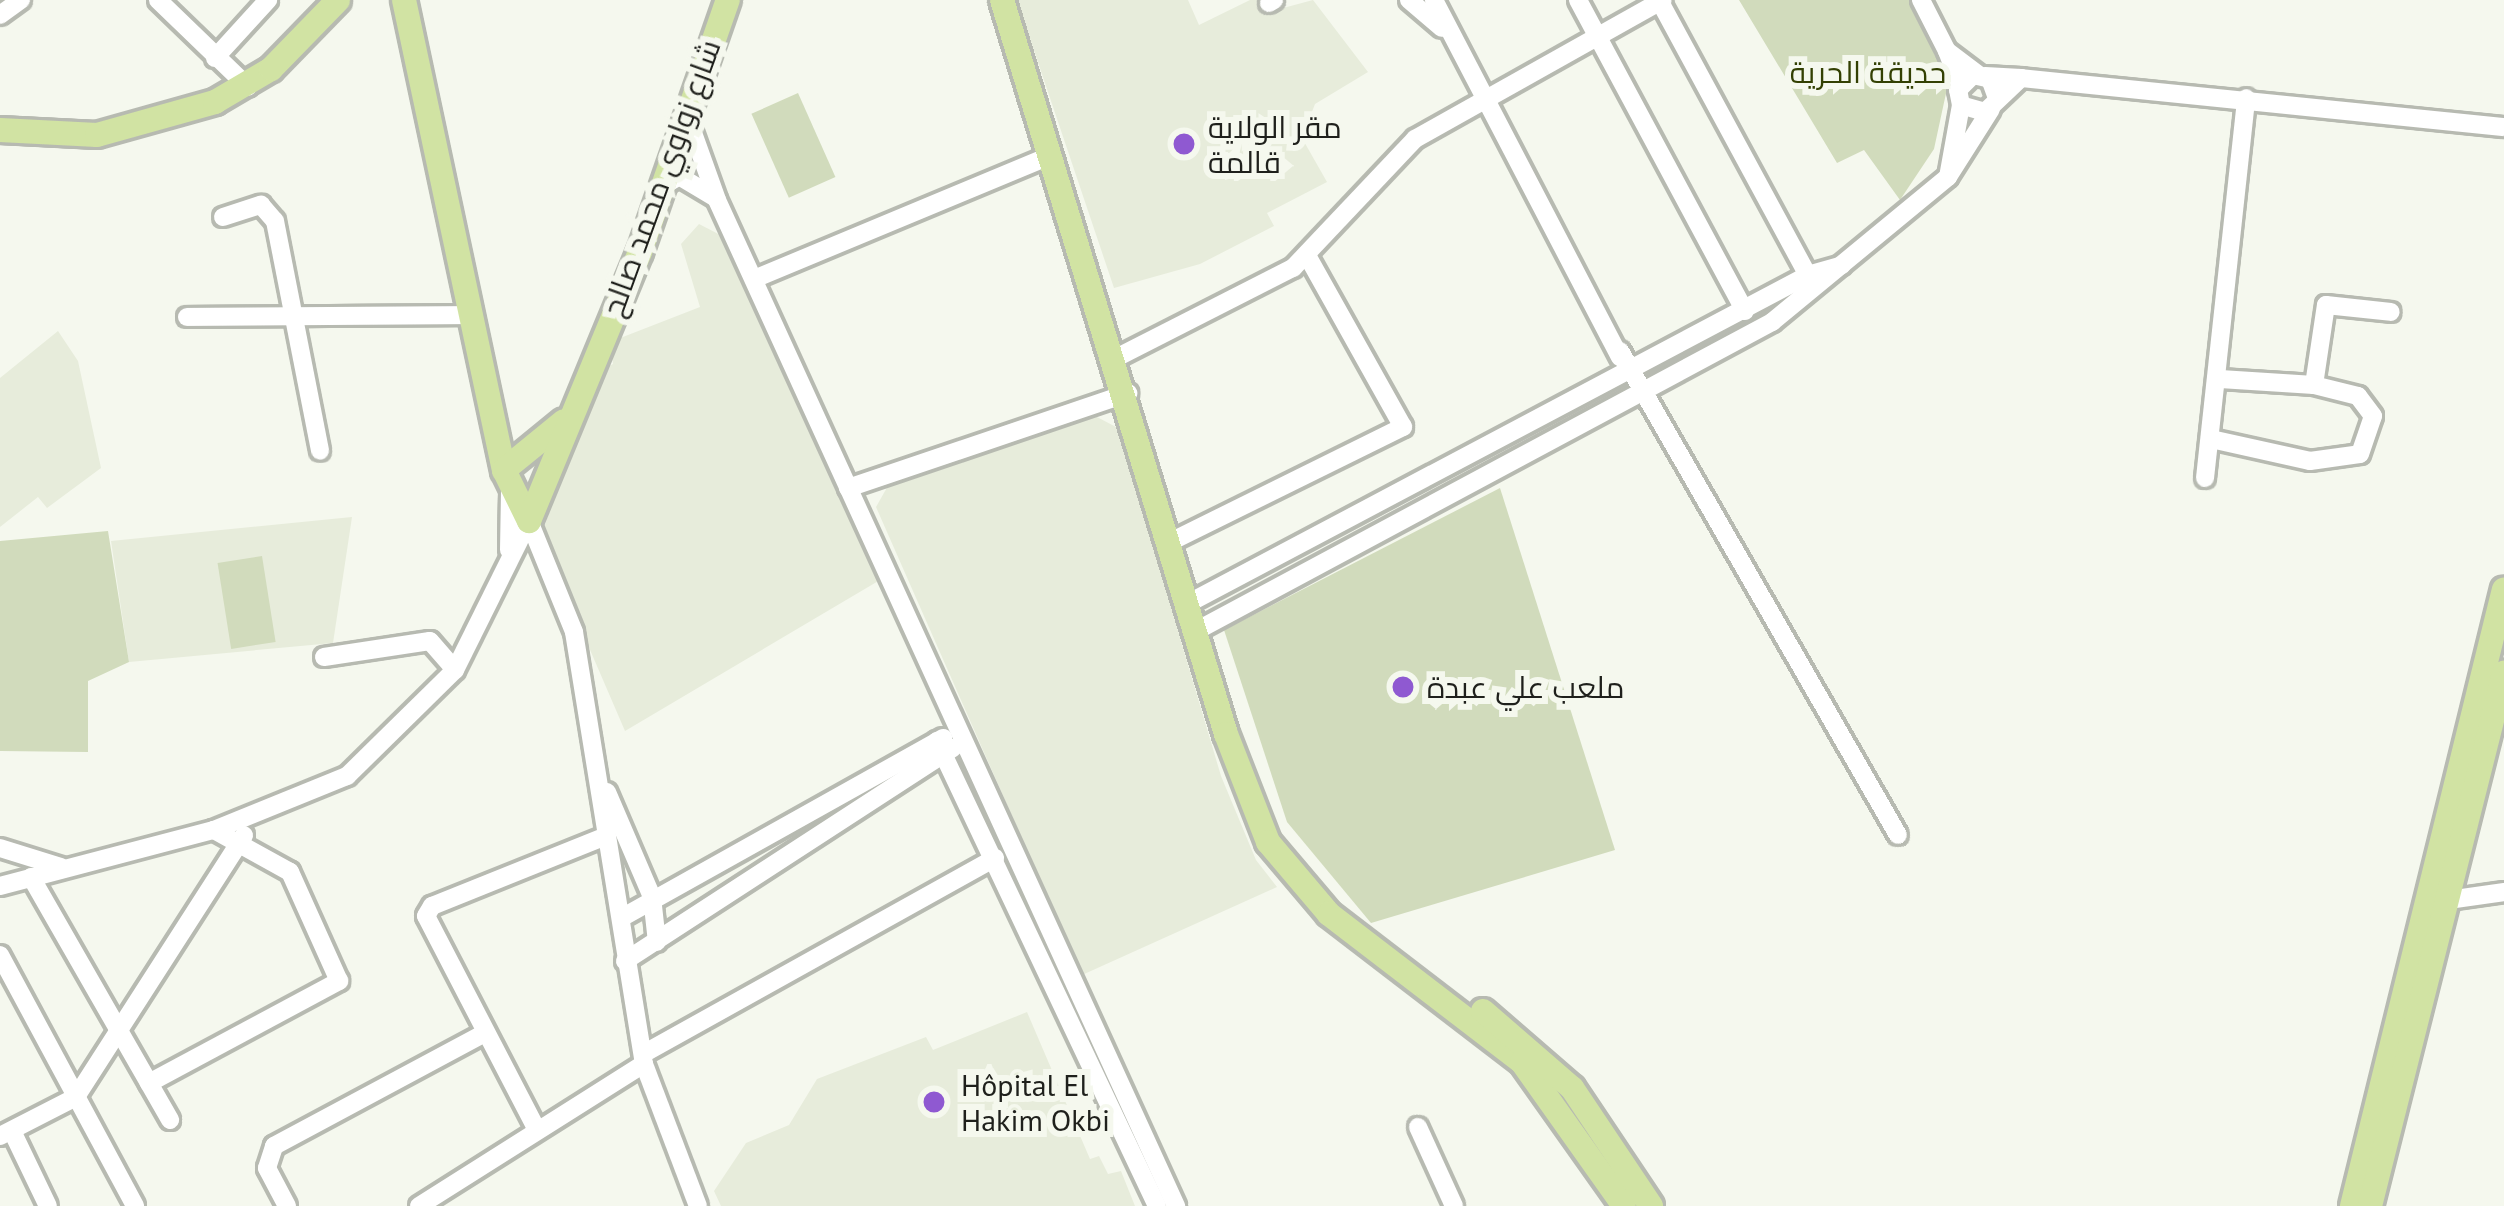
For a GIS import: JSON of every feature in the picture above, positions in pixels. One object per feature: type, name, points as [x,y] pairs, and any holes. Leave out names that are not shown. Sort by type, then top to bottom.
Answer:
[{"type":"main road","points":[[0,130],[97,135],[156,124],[248,87],[338,0]]},
{"type":"main road","points":[[404,0],[507,482],[529,521]]},
{"type":"main road","name":"شارع زواوي محمد صالح","points":[[529,521],[564,422],[640,252],[658,188],[728,0]]},
{"type":"main road","points":[[1002,0],[1128,393],[1248,798],[1286,869],[1370,947],[1442,994],[1530,1072],[1624,1206]]},
{"type":"main road","name":"شارع زواوي محمد صالح","points":[[507,482],[526,450],[564,422]]},
{"type":"main road","points":[[499,430],[548,472]]},
{"type":"main road","points":[[2352,1206],[2504,589]]},
{"type":"main road","points":[[2370,1206],[2504,673]]},
{"type":"main road","points":[[1442,994],[1486,1012],[1544,1057],[1596,1119],[1651,1206]]},
{"type":"street","points":[[0,15],[21,0]]},
{"type":"street","points":[[158,0],[248,87]]},
{"type":"street","points":[[215,58],[268,0]]},
{"type":"street","points":[[1409,0],[1453,36]]},
{"type":"street","points":[[1434,0],[1637,382],[1898,835]]},
{"type":"street","points":[[1578,0],[1745,311]]},
{"type":"street","points":[[1921,0],[1971,85],[1994,103]]},
{"type":"street","points":[[1116,358],[1308,256],[1415,139],[1597,32],[1661,1],[1808,275]]},
{"type":"street","points":[[1971,85],[2021,78],[2504,127]]},
{"type":"street","points":[[1971,85],[1978,114],[2021,78]]},
{"type":"street","points":[[1948,177],[1971,85]]},
{"type":"street","points":[[2205,478],[2220,379],[2246,98]]},
{"type":"street","points":[[1187,604],[1637,382],[1772,322],[1948,177],[1994,103]]},
{"type":"street","points":[[685,112],[717,200],[1176,1206]]},
{"type":"street","points":[[754,279],[1052,155]]},
{"type":"street","points":[[658,188],[679,176],[717,200]]},
{"type":"street","points":[[224,217],[269,208],[320,451]]},
{"type":"street","points":[[1170,542],[1403,427],[1308,256]]},
{"type":"street","points":[[1196,632],[1435,509],[1745,311],[1808,275],[1847,263]]},
{"type":"street","points":[[2314,385],[2326,305],[2391,312]]},
{"type":"street","points":[[187,316],[471,315]]},
{"type":"street","points":[[2212,440],[2310,461],[2360,454],[2373,416],[2358,396],[2314,385],[2220,379]]},
{"type":"street","points":[[848,488],[1128,393]]},
{"type":"street","points":[[502,578],[513,535],[507,482]]},
{"type":"street","points":[[529,521],[574,632],[644,1059],[695,1200],[672,1206]]},
{"type":"street","points":[[0,886],[214,830],[347,776],[455,670],[529,521]]},
{"type":"street","points":[[502,578],[550,571]]},
{"type":"street","points":[[324,657],[430,641],[455,670]]},
{"type":"street","points":[[623,917],[652,897],[961,736]]},
{"type":"street","points":[[940,747],[1157,1206]]},
{"type":"street","points":[[625,961],[940,747]]},
{"type":"street","points":[[593,760],[652,897],[657,942]]},
{"type":"street","points":[[48,1206],[6,1133],[76,1097],[256,816]]},
{"type":"street","points":[[148,1083],[339,981],[290,872],[214,830]]},
{"type":"street","points":[[537,1130],[426,927],[432,906],[606,836]]},
{"type":"street","points":[[0,848],[61,867]]},
{"type":"street","points":[[418,1206],[644,1059],[995,858]]},
{"type":"street","points":[[31,877],[115,1034],[170,1120]]},
{"type":"street","points":[[2448,900],[2504,892]]},
{"type":"street","points":[[0,955],[134,1206]]},
{"type":"street","points":[[287,1206],[267,1168],[274,1146],[485,1033]]},
{"type":"street","points":[[1418,1127],[1447,1204]]},
{"type":"shaded area","name":"مقر الولاية قالمة","points":[[1017,0],[1188,0],[1199,25],[1250,0],[1267,0],[1272,11],[1313,0],[1368,72],[1315,104],[1302,138],[1327,182],[1267,213],[1274,226],[1200,264],[1114,288]]},
{"type":"shaded area","points":[[699,224],[728,239],[880,580],[625,731],[541,536],[599,371],[613,364],[610,342],[700,307],[681,244]]},
{"type":"shaded area","points":[[58,331],[78,361],[101,468],[47,508],[38,497],[0,527],[0,378]]},
{"type":"shaded area","points":[[1095,416],[1118,428],[1221,776],[1256,860],[1277,887],[1082,975],[876,507],[889,484]]},
{"type":"shaded area","points":[[352,517],[333,643],[129,662],[111,541]]},
{"type":"shaded area","name":"Hôpital El Hakim Okbi","points":[[1027,1012],[1090,1159],[1099,1156],[1108,1174],[1121,1171],[1135,1206],[721,1206],[714,1191],[746,1143],[789,1125],[817,1079],[926,1037],[933,1050]]},
{"type":"green space","name":"حديقة الحرية","points":[[1739,0],[1910,0],[1948,84],[1934,149],[1900,200],[1864,150],[1837,163]]},
{"type":"green space","points":[[798,93],[835,177],[789,198],[751,114]]},
{"type":"green space","name":"ملعب علي عبدة","points":[[1500,488],[1615,850],[1371,923],[1287,822],[1224,630]]},
{"type":"green space","points":[[108,531],[129,662],[88,681],[88,752],[0,751],[0,541]]},
{"type":"green space","points":[[262,556],[276,642],[231,649],[218,563]]},
{"type":"place","name":"مقر الولاية قالمة","points":[[1184,144]]},
{"type":"place","name":"ملعب علي عبدة","points":[[1403,687]]},
{"type":"place","name":"Hôpital El Hakim Okbi","points":[[934,1102]]}]
